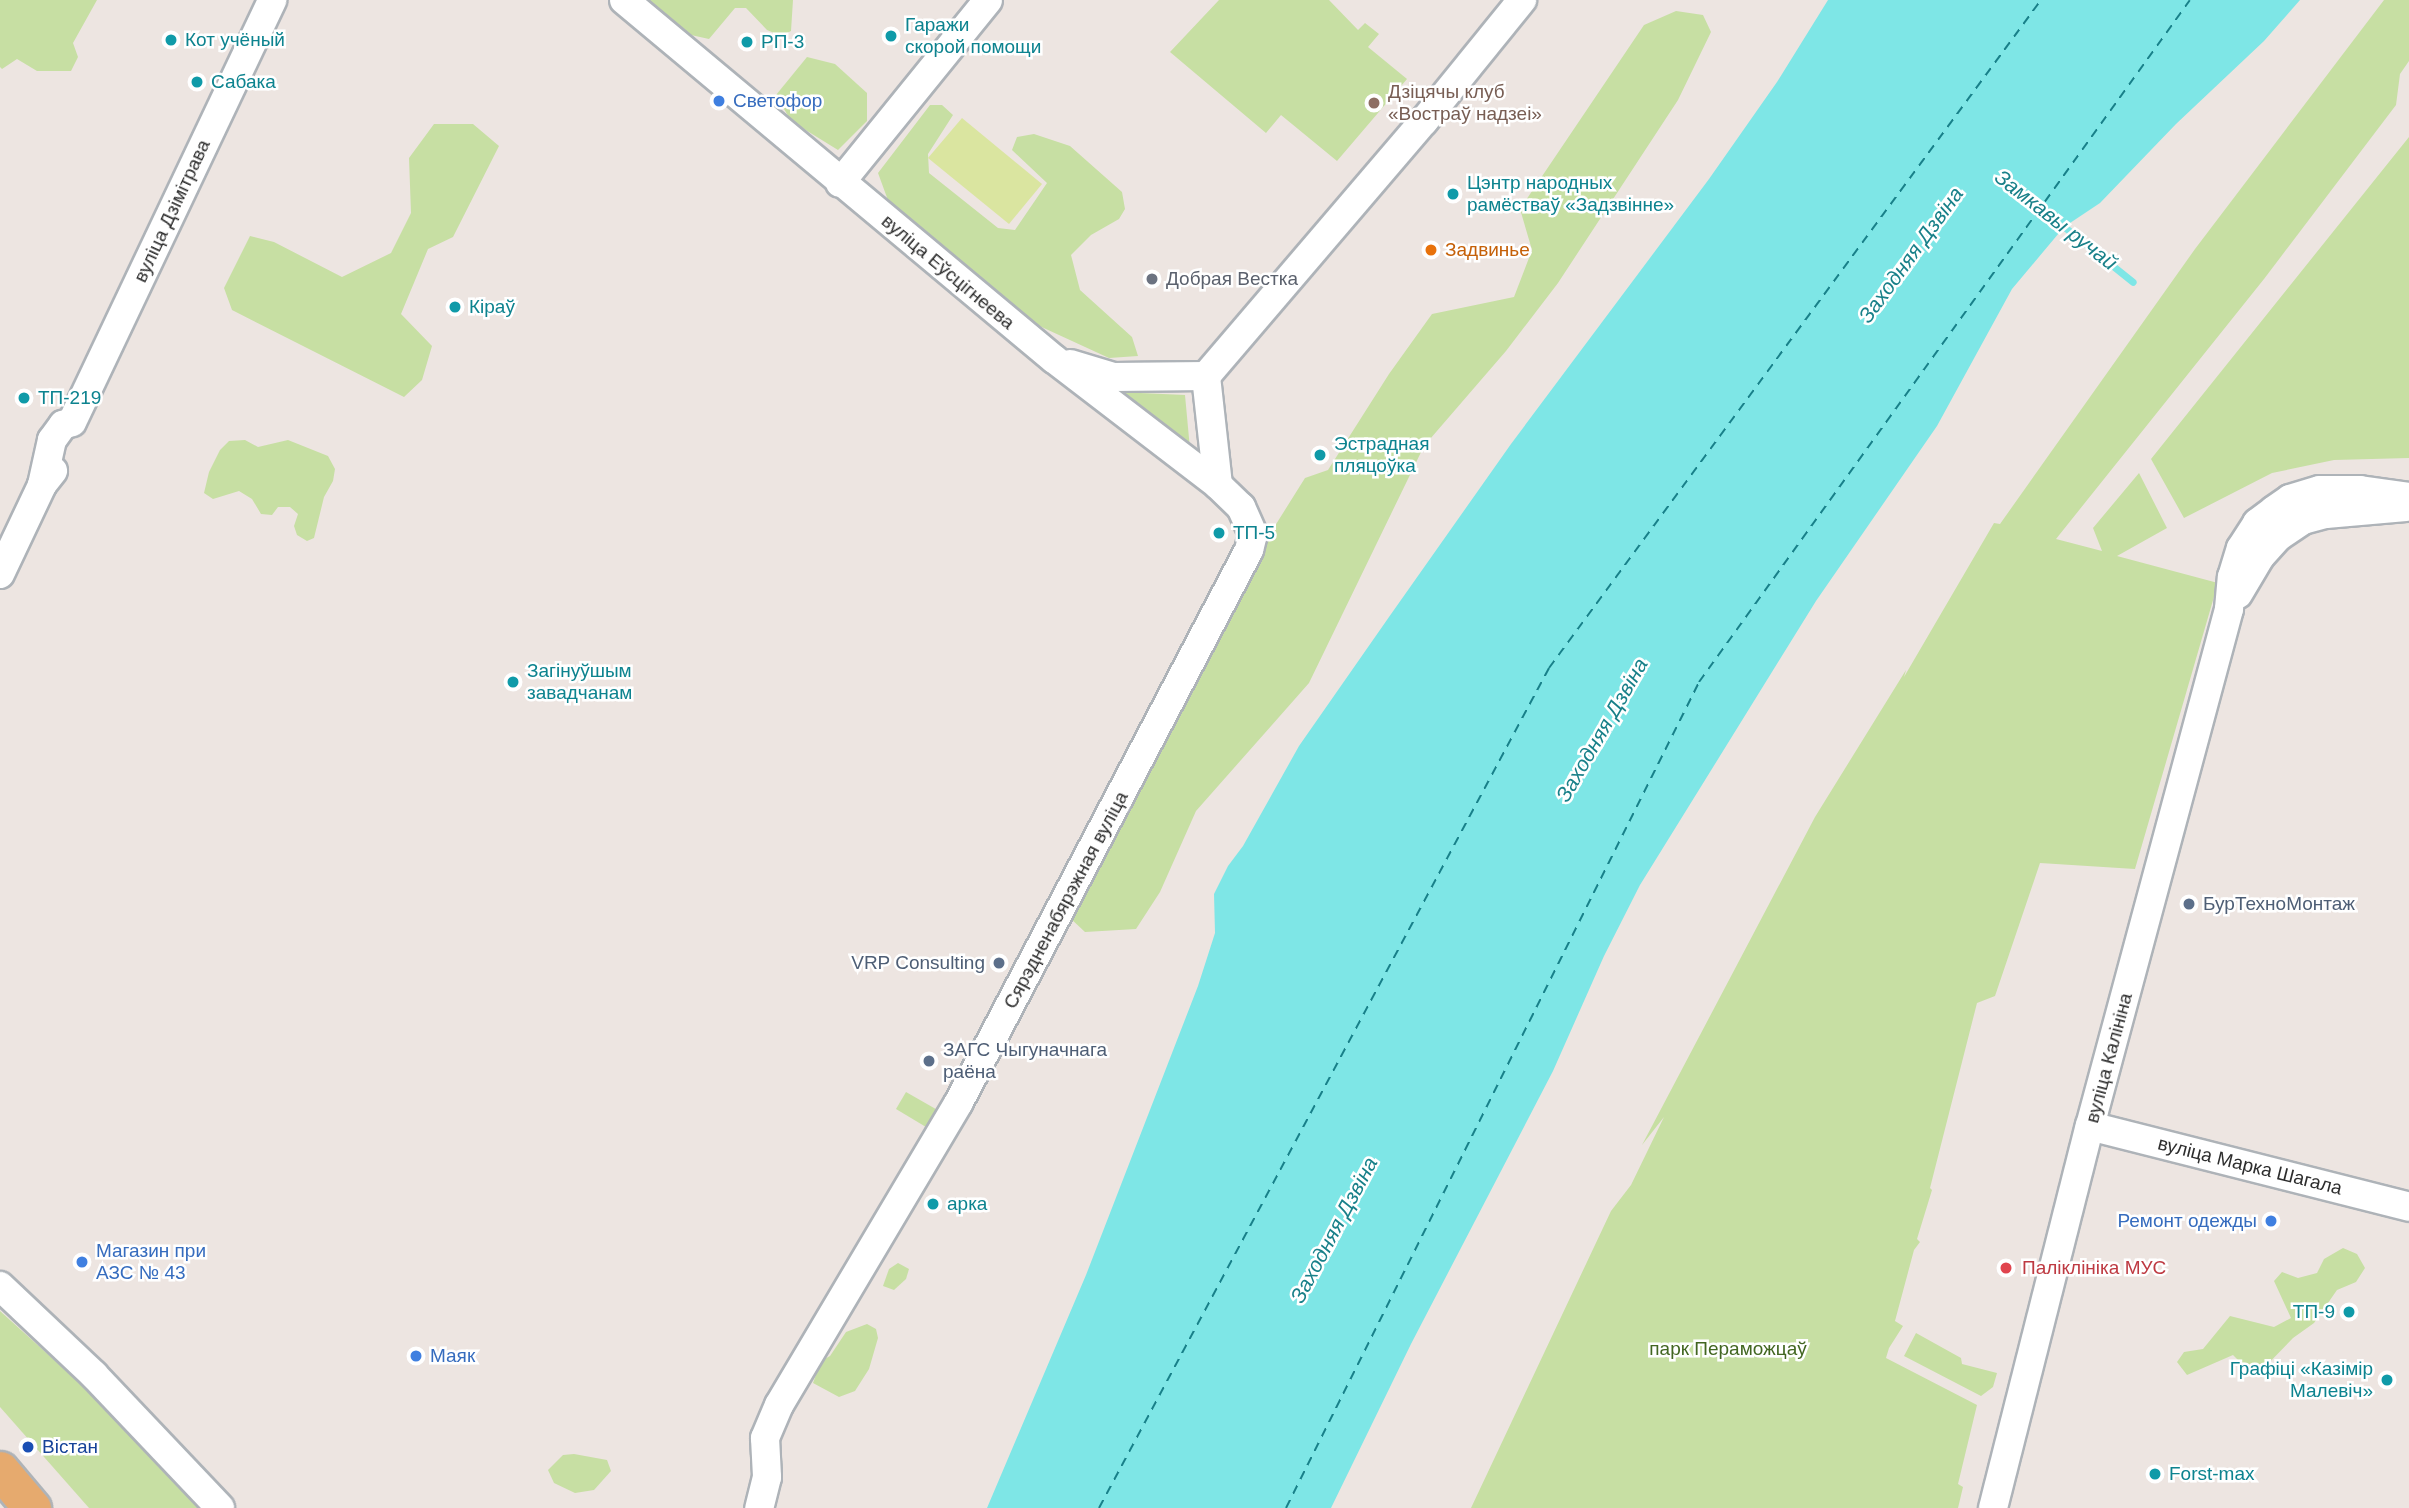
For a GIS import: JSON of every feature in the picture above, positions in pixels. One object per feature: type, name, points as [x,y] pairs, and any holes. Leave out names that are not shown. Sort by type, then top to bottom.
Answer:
[{"type":"main road","points":[[0,1470],[32,1508]]},
{"type":"street","name":"вуліца Дзімітрава","points":[[0,574],[42,485],[70,449],[75,433],[62,431],[272,0]]},
{"type":"street","name":"вуліца Еўсцігнеева","points":[[624,0],[1054,359],[1217,485],[1241,507],[1253,534],[1249,550]]},
{"type":"street","points":[[841,183],[988,0]]},
{"type":"street","points":[[1217,485],[1206,376],[1424,121],[1522,0]]},
{"type":"street","points":[[1054,359],[1114,377],[1206,376]]},
{"type":"street","name":"вуліца Калініна","points":[[1993,1508],[2091,1126],[2229,609],[2232,577],[2241,548],[2257,523],[2290,499],[2319,490],[2360,490],[2409,497]]},
{"type":"street","name":"вуліца Калініна","points":[[2229,609],[2260,557],[2278,537],[2304,520],[2326,514],[2409,506]]},
{"type":"street","name":"Сярэдненабярэжная вуліца","points":[[759,1508],[767,1477],[765,1438],[779,1405],[959,1102],[1249,550]]},
{"type":"street","name":"вуліца Марка Шагала","points":[[2091,1126],[2409,1207]]},
{"type":"street","points":[[0,1286],[94,1375],[220,1508]]},
{"type":"green space","points":[[0,0],[97,0],[73,43],[78,57],[71,71],[37,71],[17,59],[2,69],[0,67]]},
{"type":"green space","points":[[649,0],[793,0],[791,31],[781,36],[767,30],[746,8],[735,8],[709,39],[691,35]]},
{"type":"green space","points":[[1219,0],[1329,0],[1358,30],[1365,23],[1379,34],[1368,47],[1407,79],[1337,161],[1281,115],[1266,133],[1170,52]]},
{"type":"green space","name":"парк Пераможцаў","points":[[2384,0],[2409,0],[2409,61],[2400,74],[2396,105],[2264,279],[2056,539],[2102,551],[2093,528],[2139,473],[2167,528],[2117,556],[2218,583],[2135,869],[2040,863],[1995,996],[1977,1003],[1930,1188],[1932,1190],[1917,1239],[1920,1242],[1914,1250],[1895,1321],[1903,1326],[1886,1358],[1977,1405],[1958,1484],[1963,1487],[1958,1508],[1471,1508],[1611,1211],[1631,1185],[1664,1117],[1642,1145],[1815,817],[1906,670],[1904,677],[1994,523],[2000,524],[2195,249]]},
{"type":"green space","points":[[1676,11],[1703,15],[1711,32],[1678,100],[1558,283],[1506,351],[1424,446],[1309,683],[1196,811],[1160,892],[1136,929],[1085,932],[1069,917],[1259,539],[1273,529],[1305,478],[1328,470],[1389,374],[1432,314],[1514,297],[1532,250],[1520,209],[1644,25]]},
{"type":"green space","points":[[807,57],[835,64],[867,93],[867,121],[838,150],[791,121],[776,95]]},
{"type":"green space","points":[[930,105],[942,105],[953,115],[928,154],[929,173],[998,228],[1015,230],[1047,183],[1012,150],[1017,137],[1034,134],[1070,146],[1122,192],[1125,209],[1119,219],[1091,235],[1071,255],[1080,290],[1132,337],[1138,356],[1109,358],[1022,318],[889,203],[878,173]]},
{"type":"green space","points":[[962,118],[1042,184],[1009,224],[928,158]]},
{"type":"green space","points":[[434,124],[473,124],[499,146],[453,237],[428,249],[401,314],[432,346],[422,380],[404,397],[232,310],[224,288],[250,236],[274,242],[342,277],[391,253],[411,213],[409,158]]},
{"type":"green space","points":[[2409,137],[2409,458],[2334,460],[2272,473],[2184,518],[2151,459]]},
{"type":"green space","points":[[1118,392],[1185,395],[1190,449]]},
{"type":"green space","points":[[245,440],[258,447],[288,440],[328,456],[335,469],[333,481],[324,497],[314,538],[307,541],[297,535],[294,526],[298,514],[290,507],[278,507],[272,515],[261,514],[252,499],[239,491],[213,499],[204,493],[209,472],[220,450],[229,441]]},
{"type":"green space","points":[[906,1092],[941,1112],[931,1130],[896,1109]]},
{"type":"green space","points":[[2343,1248],[2357,1254],[2365,1268],[2356,1282],[2337,1290],[2314,1323],[2293,1338],[2262,1370],[2249,1371],[2233,1355],[2187,1375],[2177,1362],[2184,1352],[2203,1349],[2230,1316],[2274,1327],[2291,1318],[2274,1281],[2282,1272],[2298,1278],[2317,1273],[2324,1259]]},
{"type":"green space","points":[[898,1263],[909,1269],[906,1279],[894,1290],[883,1286],[889,1269]]},
{"type":"green space","points":[[0,1311],[145,1442],[206,1508],[89,1508],[0,1407]]},
{"type":"green space","points":[[867,1324],[876,1329],[878,1338],[869,1369],[855,1391],[839,1397],[813,1383],[821,1361],[830,1356],[846,1332]]},
{"type":"green space","points":[[1916,1333],[1961,1358],[1962,1364],[1997,1373],[1993,1387],[1981,1396],[1904,1356]]},
{"type":"green space","points":[[574,1454],[607,1460],[611,1471],[594,1490],[575,1493],[554,1483],[548,1470],[563,1455]]},
{"type":"water","name":"Заходняя Дзвіна","points":[[1828,0],[2300,0],[2264,41],[2176,124],[2100,203],[2064,227],[2012,289],[1937,426],[1816,601],[1640,885],[1604,956],[1553,1071],[1411,1344],[1331,1508],[987,1508],[1086,1275],[1198,986],[1215,933],[1214,894],[1228,866],[1243,846],[1299,746],[1511,444],[1709,179],[1777,82]]},
{"type":"waterway","name":"Замкавы ручай","points":[[2057,221],[2133,282]]},
{"type":"ferry route","points":[[1099,1508],[1549,668],[2041,0]]},
{"type":"ferry route","points":[[1286,1508],[1699,682],[2190,0]]},
{"type":"place","name":"Гаражи скорой помощи","points":[[891,36]]},
{"type":"place","name":"Кот учёный","points":[[171,40]]},
{"type":"place","name":"РП-3","points":[[747,42]]},
{"type":"place","name":"Сабака","points":[[197,82]]},
{"type":"place","name":"Светофор","points":[[719,101]]},
{"type":"place","name":"Дзіцячы клуб «Востраў надзеі»","points":[[1374,103]]},
{"type":"place","name":"Цэнтр народных рамёстваў «Задзвінне»","points":[[1453,194]]},
{"type":"place","name":"Задвинье","points":[[1431,250]]},
{"type":"place","name":"Добрая Вестка","points":[[1152,279]]},
{"type":"place","name":"Кіраў","points":[[455,307]]},
{"type":"place","name":"ТП-219","points":[[24,398]]},
{"type":"place","name":"Эстрадная пляцоўка","points":[[1320,455]]},
{"type":"place","name":"ТП-5","points":[[1219,533]]},
{"type":"place","name":"Загінуўшым завадчанам","points":[[513,682]]},
{"type":"place","name":"БурТехноМонтаж","points":[[2189,904]]},
{"type":"place","name":"VRP Consulting","points":[[999,963]]},
{"type":"place","name":"ЗАГС Чыгуначнага раёна","points":[[929,1061]]},
{"type":"place","name":"арка","points":[[933,1204]]},
{"type":"place","name":"Ремонт одежды","points":[[2271,1221]]},
{"type":"place","name":"Магазин при АЗС № 43","points":[[82,1262]]},
{"type":"place","name":"Паліклініка МУС","points":[[2006,1268]]},
{"type":"place","name":"ТП-9","points":[[2349,1312]]},
{"type":"place","name":"Маяк","points":[[416,1356]]},
{"type":"place","name":"Графіці «Казімір Малевіч»","points":[[2387,1380]]},
{"type":"place","name":"Вістан","points":[[28,1447]]},
{"type":"place","name":"Forst-max","points":[[2155,1474]]}]
